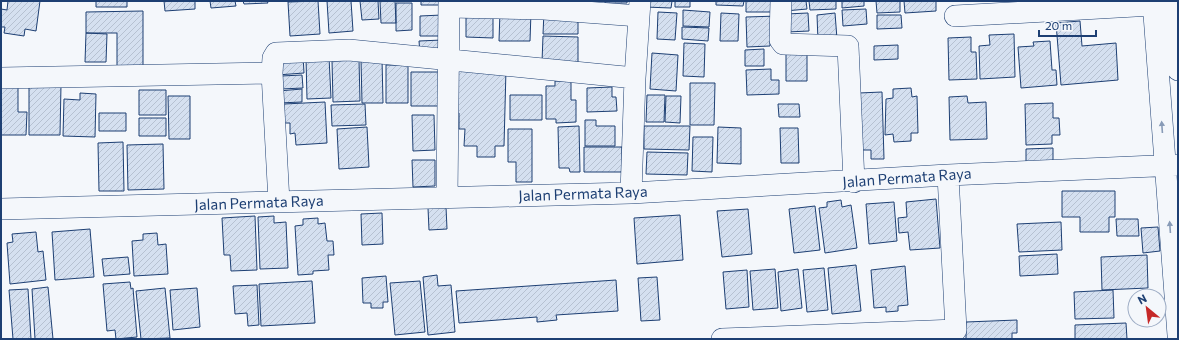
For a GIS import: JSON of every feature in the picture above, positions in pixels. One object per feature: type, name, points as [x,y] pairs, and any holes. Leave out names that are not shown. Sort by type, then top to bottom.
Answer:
[{"type":"street","points":[[781,1],[780,40],[783,44],[848,46],[854,182]]},
{"type":"street","points":[[447,198],[449,4],[544,9],[639,9],[634,78],[630,193]]},
{"type":"street","points":[[955,16],[1166,8]]},
{"type":"street","points":[[1166,8],[1178,70]]},
{"type":"street","points":[[1166,8],[1178,335]]},
{"type":"street","points":[[279,202],[272,72],[273,58],[276,53],[349,50],[634,78]]},
{"type":"street","points":[[1,78],[272,72]]},
{"type":"street","name":"Jalan Permata Raya","points":[[1,209],[630,193],[854,182],[948,175],[1172,165]]},
{"type":"street","points":[[722,339],[956,334],[948,175]]},
{"type":"building","points":[[8,1],[40,1],[36,31],[25,29],[24,36],[4,33],[5,27],[1,27],[1,9],[7,10]]},
{"type":"building","points":[[96,1],[127,1],[127,7],[96,7]]},
{"type":"building","points":[[164,1],[195,1],[195,9],[165,11]]},
{"type":"building","points":[[210,1],[235,1],[236,6],[211,8]]},
{"type":"building","points":[[243,1],[267,1],[268,3],[244,4]]},
{"type":"building","points":[[318,1],[320,34],[290,36],[288,2]]},
{"type":"building","points":[[327,1],[351,1],[353,31],[329,33]]},
{"type":"building","points":[[360,1],[378,1],[379,19],[362,20]]},
{"type":"building","points":[[380,1],[395,1],[396,23],[381,23]]},
{"type":"building","points":[[421,1],[444,1],[444,5],[421,5]]},
{"type":"building","points":[[605,1],[627,1],[627,3],[605,3]]},
{"type":"building","points":[[645,1],[672,1],[671,8],[645,7]]},
{"type":"building","points":[[675,1],[690,1],[690,7],[675,7]]},
{"type":"building","points":[[716,1],[744,1],[743,6],[716,5]]},
{"type":"building","points":[[746,1],[776,1],[776,12],[746,12]]},
{"type":"building","points":[[785,1],[806,1],[807,9],[785,11]]},
{"type":"building","points":[[809,1],[836,1],[836,9],[810,10]]},
{"type":"building","points":[[842,1],[864,1],[864,6],[842,8]]},
{"type":"building","points":[[876,1],[900,1],[900,12],[877,13]]},
{"type":"building","points":[[904,1],[936,1],[936,11],[905,13]]},
{"type":"building","points":[[396,3],[412,3],[412,30],[396,31]]},
{"type":"building","points":[[466,8],[493,8],[493,38],[466,37]]},
{"type":"building","points":[[866,9],[867,24],[843,26],[842,10]]},
{"type":"building","points":[[683,10],[710,12],[709,27],[683,26]]},
{"type":"building","points":[[143,11],[143,66],[117,67],[117,33],[86,33],[86,12]]},
{"type":"building","points":[[500,11],[531,12],[530,41],[499,41]]},
{"type":"building","points":[[544,12],[578,12],[578,34],[543,34]]},
{"type":"building","points":[[658,12],[677,13],[675,40],[657,39]]},
{"type":"building","points":[[721,13],[739,14],[738,41],[720,41]]},
{"type":"building","points":[[808,13],[809,31],[787,32],[786,14]]},
{"type":"building","points":[[835,13],[837,39],[818,41],[817,15]]},
{"type":"building","points":[[442,15],[443,36],[420,36],[420,16]]},
{"type":"building","points":[[877,15],[901,15],[902,28],[877,29]]},
{"type":"building","points":[[779,16],[770,34],[770,46],[747,47],[746,17]]},
{"type":"building","points":[[1080,21],[1082,46],[1116,43],[1118,80],[1061,85],[1056,23]]},
{"type":"building","points":[[682,27],[709,28],[708,41],[682,39]]},
{"type":"building","points":[[86,33],[107,34],[106,62],[85,62]]},
{"type":"building","points":[[1014,34],[1015,77],[980,79],[979,46],[990,45],[989,35]]},
{"type":"building","points":[[543,36],[578,37],[578,62],[542,62]]},
{"type":"building","points":[[971,37],[971,52],[976,52],[977,79],[949,80],[948,38]]},
{"type":"building","points":[[442,40],[443,53],[420,54],[419,41]]},
{"type":"building","points":[[1050,41],[1052,70],[1056,70],[1057,85],[1021,88],[1018,47],[1034,46],[1033,42]]},
{"type":"building","points":[[684,43],[705,44],[704,77],[683,76]]},
{"type":"building","points":[[898,45],[898,59],[874,60],[874,46]]},
{"type":"building","points":[[786,48],[807,48],[807,81],[786,81]]},
{"type":"building","points":[[764,49],[764,66],[745,66],[745,50]]},
{"type":"building","points":[[652,53],[678,55],[676,91],[650,89]]},
{"type":"building","points":[[303,55],[304,73],[277,75],[276,57]]},
{"type":"building","points":[[329,57],[331,98],[307,99],[306,58]]},
{"type":"building","points":[[382,59],[383,103],[362,103],[361,60]]},
{"type":"building","points":[[359,60],[360,101],[333,102],[332,61]]},
{"type":"building","points":[[386,65],[408,65],[408,103],[386,103]]},
{"type":"building","points":[[452,69],[506,69],[504,146],[495,146],[495,157],[477,157],[477,146],[464,146],[465,129],[459,129],[459,113],[451,113]]},
{"type":"building","points":[[771,69],[771,80],[779,80],[779,94],[747,95],[746,70]]},
{"type":"building","points":[[411,72],[440,72],[440,106],[411,106]]},
{"type":"building","points":[[302,75],[303,88],[281,89],[281,76]]},
{"type":"building","points":[[555,81],[571,81],[571,100],[576,100],[576,122],[556,123],[556,119],[546,119],[546,86],[555,86]]},
{"type":"building","points":[[1,82],[18,82],[18,112],[27,112],[26,135],[1,135]]},
{"type":"building","points":[[690,83],[715,83],[714,125],[690,125]]},
{"type":"building","points":[[29,85],[61,85],[60,135],[29,135]]},
{"type":"building","points":[[612,87],[612,97],[616,97],[617,111],[587,112],[587,88]]},
{"type":"building","points":[[911,88],[912,97],[917,96],[918,133],[911,133],[911,141],[894,142],[893,134],[885,135],[886,99],[893,98],[893,89]]},
{"type":"building","points":[[302,89],[302,102],[279,103],[278,91]]},
{"type":"building","points":[[139,90],[166,90],[166,115],[139,115]]},
{"type":"building","points":[[882,92],[884,159],[871,159],[871,150],[860,150],[859,93]]},
{"type":"building","points":[[80,93],[96,94],[95,137],[63,136],[64,99],[80,100]]},
{"type":"building","points":[[510,95],[542,95],[542,120],[510,120]]},
{"type":"building","points":[[647,95],[665,95],[664,122],[646,122]]},
{"type":"building","points":[[168,96],[190,96],[190,139],[169,139]]},
{"type":"building","points":[[666,96],[681,96],[680,123],[665,122]]},
{"type":"building","points":[[967,96],[968,103],[986,102],[987,139],[950,140],[949,97]]},
{"type":"building","points":[[325,102],[327,143],[296,145],[295,133],[290,134],[290,123],[284,123],[284,104]]},
{"type":"building","points":[[1053,103],[1053,118],[1059,118],[1060,135],[1052,135],[1052,144],[1026,145],[1025,104]]},
{"type":"building","points":[[365,104],[366,125],[332,126],[331,105]]},
{"type":"building","points":[[778,104],[799,104],[800,117],[779,117]]},
{"type":"building","points":[[99,113],[126,113],[126,131],[99,131]]},
{"type":"building","points":[[412,115],[434,115],[435,150],[413,151]]},
{"type":"building","points":[[139,118],[166,118],[166,136],[139,136]]},
{"type":"building","points":[[585,120],[596,120],[596,126],[615,126],[615,146],[585,146]]},
{"type":"building","points":[[579,126],[580,172],[570,172],[569,168],[559,168],[558,127]]},
{"type":"building","points":[[644,126],[690,126],[689,150],[644,149]]},
{"type":"building","points":[[367,127],[369,167],[339,169],[337,129]]},
{"type":"building","points":[[718,127],[741,128],[741,164],[717,163]]},
{"type":"building","points":[[780,128],[798,128],[799,163],[781,163]]},
{"type":"building","points":[[508,129],[532,129],[532,182],[516,182],[516,162],[508,162]]},
{"type":"building","points":[[693,137],[713,137],[712,172],[692,171]]},
{"type":"building","points":[[123,142],[124,191],[99,191],[98,143]]},
{"type":"building","points":[[163,144],[164,189],[128,190],[127,145]]},
{"type":"building","points":[[584,147],[622,147],[622,172],[584,172]]},
{"type":"building","points":[[1053,148],[1053,162],[1026,163],[1026,149]]},
{"type":"building","points":[[647,152],[688,153],[687,175],[646,174]]},
{"type":"building","points":[[412,160],[435,160],[435,186],[413,187]]},
{"type":"building","points":[[1062,191],[1115,191],[1115,217],[1109,217],[1109,232],[1080,232],[1080,217],[1062,217]]},
{"type":"building","points":[[936,199],[940,248],[910,250],[908,232],[899,233],[898,218],[907,217],[906,202]]},
{"type":"building","points":[[841,200],[842,207],[851,205],[857,248],[825,253],[819,208],[827,207],[827,202]]},
{"type":"building","points":[[894,202],[897,241],[869,244],[866,204]]},
{"type":"building","points":[[815,206],[820,250],[794,253],[789,209]]},
{"type":"building","points":[[446,207],[447,229],[429,230],[428,208]]},
{"type":"building","points":[[748,209],[752,254],[722,257],[717,211]]},
{"type":"building","points":[[382,213],[383,244],[362,245],[361,214]]},
{"type":"building","points":[[680,215],[683,260],[637,264],[634,218]]},
{"type":"building","points":[[255,216],[257,270],[231,271],[230,255],[224,255],[222,218]]},
{"type":"building","points":[[274,216],[274,223],[286,222],[288,268],[260,269],[258,217]]},
{"type":"building","points":[[318,218],[318,224],[325,223],[327,241],[333,241],[334,255],[328,255],[329,270],[313,271],[313,274],[298,275],[295,226],[303,225],[303,219]]},
{"type":"building","points":[[1116,219],[1138,219],[1139,236],[1117,236]]},
{"type":"building","points":[[1061,222],[1062,250],[1019,252],[1017,224]]},
{"type":"building","points":[[1158,227],[1160,251],[1143,253],[1141,228]]},
{"type":"building","points":[[90,229],[94,277],[55,280],[52,232]]},
{"type":"building","points":[[36,232],[38,252],[43,251],[46,280],[10,284],[7,243],[13,242],[12,234]]},
{"type":"building","points":[[157,233],[158,245],[166,244],[168,274],[134,276],[132,241],[143,240],[143,234]]},
{"type":"building","points":[[1057,254],[1058,274],[1020,276],[1019,256]]},
{"type":"building","points":[[1147,255],[1148,288],[1102,290],[1101,257]]},
{"type":"building","points":[[128,257],[130,274],[104,276],[102,259]]},
{"type":"building","points":[[856,265],[861,311],[832,314],[828,268]]},
{"type":"building","points":[[905,266],[908,305],[898,306],[898,311],[886,312],[886,307],[874,308],[871,270]]},
{"type":"building","points":[[824,268],[828,310],[807,312],[803,270]]},
{"type":"building","points":[[775,269],[778,308],[753,310],[750,271]]},
{"type":"building","points":[[798,269],[802,308],[781,311],[778,272]]},
{"type":"building","points":[[747,270],[749,307],[726,309],[723,272]]},
{"type":"building","points":[[437,275],[438,286],[451,285],[455,332],[428,335],[423,277]]},
{"type":"building","points":[[386,276],[388,302],[383,302],[383,308],[371,308],[371,303],[363,303],[362,278]]},
{"type":"building","points":[[657,277],[660,320],[641,321],[638,278]]},
{"type":"building","points":[[616,280],[618,311],[556,315],[557,320],[537,322],[537,317],[459,323],[456,291]]},
{"type":"building","points":[[312,281],[315,323],[261,326],[259,284]]},
{"type":"building","points":[[420,281],[425,332],[395,335],[390,283]]},
{"type":"building","points":[[130,282],[131,289],[133,288],[137,337],[116,339],[115,330],[107,331],[103,284]]},
{"type":"building","points":[[257,285],[259,325],[248,326],[247,313],[235,314],[233,286]]},
{"type":"building","points":[[48,287],[53,339],[35,339],[32,289]]},
{"type":"building","points":[[165,288],[170,338],[141,339],[136,291]]},
{"type":"building","points":[[197,288],[200,327],[173,330],[170,290]]},
{"type":"building","points":[[28,289],[31,339],[13,339],[9,290]]},
{"type":"building","points":[[1113,290],[1114,318],[1075,319],[1074,292]]},
{"type":"building","points":[[1017,320],[1017,333],[1012,333],[1012,339],[966,339],[966,322]]},
{"type":"building","points":[[1126,323],[1127,339],[1075,339],[1075,325]]}]
